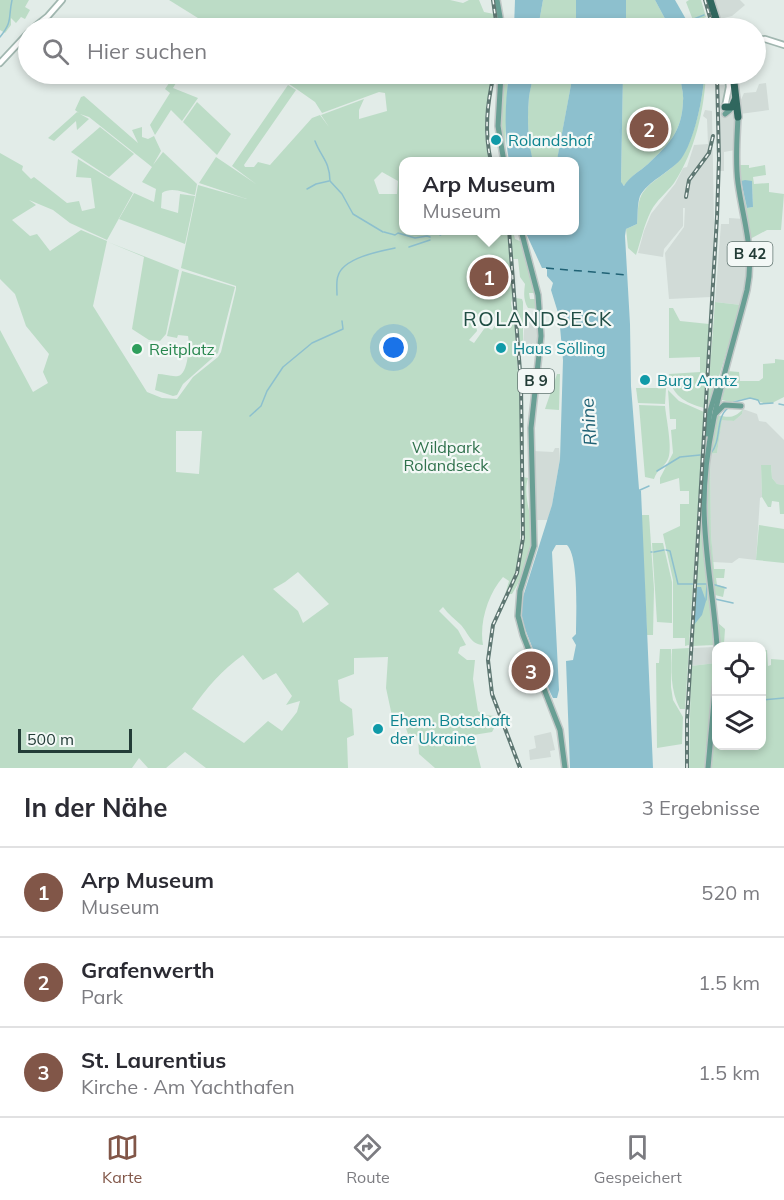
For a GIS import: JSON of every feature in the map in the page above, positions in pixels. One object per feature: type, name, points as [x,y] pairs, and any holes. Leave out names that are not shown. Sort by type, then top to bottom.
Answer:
[{"type":"highway","points":[[710,0],[716,18]]},
{"type":"highway","points":[[727,110],[735,103],[733,84]]},
{"type":"highway","name":"B 42","points":[[733,84],[738,121]]},
{"type":"highway","name":"B 42","points":[[735,84],[738,121]]},
{"type":"main road","points":[[43,18],[62,0]]},
{"type":"main road","points":[[497,0],[500,18]]},
{"type":"main road","points":[[766,36],[769,40],[784,45]]},
{"type":"main road","points":[[0,63],[18,44]]},
{"type":"main road","points":[[500,84],[498,126],[503,157]]},
{"type":"main road","points":[[727,110],[736,114],[738,121]]},
{"type":"main road","name":"B 42","points":[[717,642],[705,538],[704,503],[706,464],[714,417],[747,290],[750,261],[749,237],[737,173],[738,121]]},
{"type":"main road","name":"B 9","points":[[522,235],[536,287],[541,325],[531,428],[534,550],[520,591],[518,616],[523,635],[560,730],[565,768]]},
{"type":"main road","points":[[706,464],[708,423],[713,400],[727,364]]},
{"type":"main road","points":[[714,417],[721,406],[741,406],[723,402],[720,392]]},
{"type":"main road","points":[[708,768],[715,696]]},
{"type":"shaded area","points":[[714,0],[740,0],[745,5],[732,16],[720,18]]},
{"type":"shaded area","points":[[766,83],[769,110],[740,114],[740,102],[744,93],[756,92],[759,84]]},
{"type":"shaded area","points":[[719,85],[728,85],[724,113],[732,112],[735,121],[735,150],[724,152],[724,171],[720,171]]},
{"type":"shaded area","points":[[705,110],[712,111],[714,223],[711,297],[669,299],[665,253],[684,227],[685,208],[683,208],[683,226],[664,249],[663,257],[638,253],[651,214],[675,184],[683,168],[687,167],[694,145],[708,144],[707,119],[703,116]]},
{"type":"shaded area","points":[[729,218],[744,219],[749,261],[741,305],[715,302],[721,224],[729,224]]},
{"type":"shaded area","points":[[525,317],[539,319],[538,355],[533,354],[533,345],[523,346]]},
{"type":"shaded area","points":[[743,409],[757,414],[759,421],[766,422],[784,440],[784,485],[777,484],[772,478],[771,465],[761,465],[762,497],[760,498],[756,560],[739,558],[732,563],[713,562],[710,454],[717,453],[722,419],[734,421],[742,414]]},
{"type":"shaded area","points":[[555,448],[559,448],[560,459],[552,505],[548,520],[536,520],[533,451],[553,452]]},
{"type":"shaded area","points":[[712,647],[712,663],[691,666],[692,648]]},
{"type":"shaded area","points":[[551,732],[555,750],[550,751],[551,757],[530,760],[529,750],[536,748],[534,736]]},
{"type":"green space","points":[[0,0],[29,0],[25,7],[30,10],[26,18],[18,18],[16,23],[11,18],[11,25],[5,33],[0,30]]},
{"type":"green space","points":[[169,0],[450,0],[463,3],[469,0],[479,0],[484,12],[494,14],[495,18],[198,18]]},
{"type":"green space","points":[[543,0],[576,0],[576,18],[540,18]]},
{"type":"green space","points":[[626,0],[655,0],[665,18],[626,18]]},
{"type":"green space","points":[[701,0],[706,17],[692,18],[686,2]]},
{"type":"green space","points":[[168,84],[175,84],[173,88],[198,98],[182,121],[171,110],[155,135],[150,125],[170,93],[165,89]]},
{"type":"green space","name":"Wildpark Rolandseck","points":[[289,84],[491,84],[485,118],[488,157],[399,157],[399,235],[507,235],[521,418],[520,553],[515,573],[505,595],[509,581],[503,577],[489,600],[482,627],[483,645],[472,641],[461,625],[443,607],[439,611],[458,630],[466,645],[460,647],[458,653],[467,660],[475,660],[473,679],[478,711],[484,715],[496,716],[497,723],[492,732],[473,735],[481,768],[435,768],[419,754],[418,736],[409,737],[401,714],[392,716],[386,688],[388,657],[354,658],[354,674],[338,680],[340,701],[352,709],[354,735],[347,738],[348,768],[206,768],[185,752],[166,768],[148,768],[139,758],[132,768],[0,768],[0,330],[33,392],[48,383],[43,372],[49,354],[26,326],[15,294],[0,279],[0,153],[23,166],[22,170],[31,179],[34,177],[67,203],[79,201],[82,211],[95,208],[91,178],[76,177],[78,159],[133,193],[107,240],[70,223],[53,210],[29,200],[36,205],[12,220],[30,236],[37,234],[50,251],[81,230],[107,241],[93,306],[147,392],[162,398],[177,399],[193,377],[221,352],[236,289],[236,286],[181,268],[198,185],[247,199],[199,183],[216,157],[256,184],[232,166],[288,85],[296,90],[244,165],[245,167],[254,167],[258,162],[270,165],[312,118],[320,115],[329,127],[321,115],[364,99],[359,110],[359,119],[387,111],[385,93],[379,92],[322,113],[315,102]],"holes":[[[382,172],[398,181],[397,194],[379,194],[374,180]],[[489,314],[498,321],[492,330],[486,327],[474,343],[469,340],[477,331],[475,318]],[[176,431],[202,431],[199,474],[176,472]],[[298,572],[329,604],[303,623],[298,611],[273,589]],[[243,655],[263,680],[276,673],[292,696],[286,705],[300,701],[297,712],[282,731],[268,721],[244,743],[192,709],[209,686]]]},
{"type":"green space","points":[[503,84],[508,84],[505,149],[503,149],[500,125]]},
{"type":"green space","points":[[532,84],[571,84],[558,157],[532,157],[528,120]]},
{"type":"green space","points":[[623,84],[681,84],[682,112],[673,137],[625,186],[621,183]]},
{"type":"green space","points":[[703,84],[705,84],[697,130],[688,158],[674,183],[651,211],[636,255],[628,248],[626,229],[637,224],[639,203],[644,191],[671,168],[686,150]]},
{"type":"green space","points":[[84,96],[138,143],[132,130],[142,127],[142,137],[148,139],[154,136],[161,151],[153,165],[163,152],[197,184],[195,195],[174,190],[162,193],[161,208],[178,213],[180,194],[195,196],[185,244],[119,219],[134,193],[154,202],[156,189],[142,182],[152,167],[89,117],[80,114],[89,119],[77,130],[76,121],[54,141],[48,138],[77,112],[79,113],[75,110],[81,97]]},
{"type":"green space","points":[[197,102],[231,134],[217,155],[183,122]]},
{"type":"green space","points":[[100,127],[134,154],[109,177],[71,152]]},
{"type":"green space","points":[[738,165],[749,165],[749,168],[765,165],[766,175],[753,177],[754,184],[769,183],[769,192],[784,194],[781,230],[767,230],[750,239]],"holes":[[[741,181],[752,181],[753,207],[747,208]]]},
{"type":"green space","points":[[510,235],[514,235],[522,245],[535,293],[529,293],[530,299],[536,297],[538,309],[528,308],[526,305],[525,284],[520,277],[518,259],[513,259]]},
{"type":"green space","points":[[108,242],[179,270],[166,334],[160,341],[149,340],[132,329],[144,257]]},
{"type":"green space","points":[[182,271],[235,287],[218,353],[183,384],[177,395],[173,396],[155,390],[158,374],[178,376],[186,365],[188,336],[178,335],[177,338],[167,336]]},
{"type":"green space","points":[[516,298],[522,299],[523,302],[523,346],[520,346]]},
{"type":"green space","points":[[715,302],[741,305],[709,409],[707,409]]},
{"type":"green space","points":[[669,308],[673,308],[680,321],[709,324],[704,408],[685,401],[676,393],[670,381],[669,374],[700,372],[700,357],[669,358]]},
{"type":"green space","points":[[775,359],[784,360],[784,397],[766,404],[750,398],[734,401],[734,403],[722,400],[727,371],[739,372],[740,381],[759,381],[763,378],[763,364],[775,363]]},
{"type":"green space","points":[[557,374],[560,374],[559,410],[545,409]]},
{"type":"green space","points":[[636,388],[666,388],[665,404],[638,403]]},
{"type":"green space","points":[[668,390],[679,401],[704,412],[689,645],[685,646],[685,638],[673,638],[673,580],[663,534],[680,526],[680,504],[689,504],[689,491],[680,491],[679,478],[660,484],[660,478],[673,453],[671,430],[676,429],[676,419],[670,419]]},
{"type":"green space","points":[[639,405],[665,406],[670,441],[669,454],[654,479],[645,477]]},
{"type":"green space","points":[[743,409],[742,414],[734,421],[722,420],[717,453],[710,454],[711,535],[714,569],[725,569],[724,578],[716,578],[717,585],[725,587],[723,597],[715,595],[718,623],[725,629],[724,642],[718,642],[707,534],[707,476],[711,445],[717,415],[725,417],[737,414]]},
{"type":"green space","points":[[761,465],[771,465],[772,478],[777,484],[784,485],[784,514],[780,514],[779,502],[772,501],[771,507],[768,507],[762,497]]},
{"type":"green space","points":[[523,477],[528,478],[527,496],[532,526],[532,544],[521,578],[512,594],[508,594],[518,565],[523,537]]},
{"type":"green space","points":[[702,487],[704,487],[714,642],[712,645],[693,646]]},
{"type":"green space","points":[[641,515],[649,515],[654,589],[653,635],[647,635]]},
{"type":"green space","points":[[759,525],[784,529],[784,563],[756,560]]},
{"type":"green space","points":[[652,543],[663,543],[672,582],[672,623],[657,622]]},
{"type":"green space","points":[[689,648],[685,709],[680,709],[671,672],[672,649]]},
{"type":"green space","points":[[660,649],[671,649],[673,700],[683,717],[682,744],[657,748],[656,663],[659,663]]},
{"type":"green space","points":[[766,650],[768,666],[771,665],[771,659],[784,660],[784,768],[710,768],[712,748],[712,750],[766,750]]},
{"type":"green space","points":[[712,663],[712,705],[706,768],[689,768],[691,666]]},
{"type":"water","points":[[515,0],[543,0],[540,18],[514,18]]},
{"type":"water","points":[[576,0],[626,0],[626,18],[576,18]]},
{"type":"water","points":[[655,0],[675,0],[685,18],[665,18]]},
{"type":"water","points":[[508,84],[532,84],[528,121],[532,157],[508,157],[506,140]]},
{"type":"water","name":"Rhine","points":[[571,84],[623,84],[621,182],[624,186],[673,137],[682,112],[682,84],[703,84],[697,118],[686,151],[676,164],[643,191],[639,199],[637,224],[626,229],[625,236],[631,386],[639,489],[641,491],[653,768],[570,768],[566,661],[573,660],[576,645],[572,638],[576,634],[576,601],[573,561],[567,545],[556,545],[552,552],[559,690],[557,698],[553,698],[550,692],[523,624],[522,600],[552,505],[560,459],[563,360],[559,316],[551,290],[553,283],[547,276],[547,268],[542,268],[527,235],[579,235],[579,157],[558,157]]},
{"type":"water","points":[[741,181],[752,181],[753,207],[747,208]]},
{"type":"water","points":[[697,587],[701,587],[706,601],[702,615],[694,625]]},
{"type":"waterway","points":[[0,37],[8,23],[12,0]]},
{"type":"waterway","points":[[696,18],[704,15]]},
{"type":"waterway","points":[[315,141],[327,164],[330,181],[342,194],[353,214],[383,232]]},
{"type":"waterway","points":[[307,189],[329,181]]},
{"type":"waterway","points":[[384,232],[395,235],[399,233]]},
{"type":"waterway","points":[[405,235],[415,238],[430,237]]},
{"type":"waterway","points":[[409,247],[430,240]]},
{"type":"waterway","points":[[337,295],[338,276],[347,264],[363,256],[395,248]]},
{"type":"waterway","points":[[250,416],[261,406],[267,391],[283,367],[312,343],[343,329],[342,321]]},
{"type":"waterway","points":[[734,402],[750,398],[758,400],[760,404],[773,403]]},
{"type":"waterway","points":[[779,404],[784,405]]},
{"type":"waterway","points":[[711,453],[716,442],[721,417],[728,408]]},
{"type":"waterway","points":[[657,471],[680,457],[700,455]]},
{"type":"waterway","points":[[640,490],[649,486]]},
{"type":"waterway","points":[[654,552],[664,550]]},
{"type":"waterway","points":[[666,550],[670,551],[678,584],[693,584]]},
{"type":"waterway","points":[[696,584],[708,584]]},
{"type":"waterway","points":[[712,584],[726,588]]},
{"type":"waterway","points":[[706,600],[707,585]]},
{"type":"waterway","points":[[715,599],[733,603]]},
{"type":"waterway","points":[[766,700],[784,698]]},
{"type":"ferry route","points":[[546,268],[627,275]]},
{"type":"railway","points":[[493,0],[496,18]]},
{"type":"railway","points":[[705,0],[710,18]]},
{"type":"railway","points":[[490,157],[487,118],[492,84]]},
{"type":"railway","points":[[687,768],[687,720],[717,217],[719,159],[717,84]]},
{"type":"railway","points":[[686,197],[689,180],[709,153],[713,136]]},
{"type":"railway","points":[[509,235],[521,384],[523,538],[517,573],[493,625],[488,660],[492,694],[520,768]]},
{"type":"place","name":"Grafenwerth","points":[[649,129]]},
{"type":"place","name":"Rolandshof","points":[[496,140]]},
{"type":"place","name":"Arp Museum","points":[[489,277]]},
{"type":"place","name":"Haus Sölling","points":[[501,348]]},
{"type":"place","name":"Reitplatz","points":[[137,349]]},
{"type":"place","name":"Burg Arntz","points":[[645,380]]},
{"type":"place","name":"St. Laurentius","points":[[531,671]]},
{"type":"place","name":"Ehem. Botschaft der Ukraine","points":[[378,729]]},
{"type":"district","name":"ROLANDSECK","points":[[538,319]]}]
